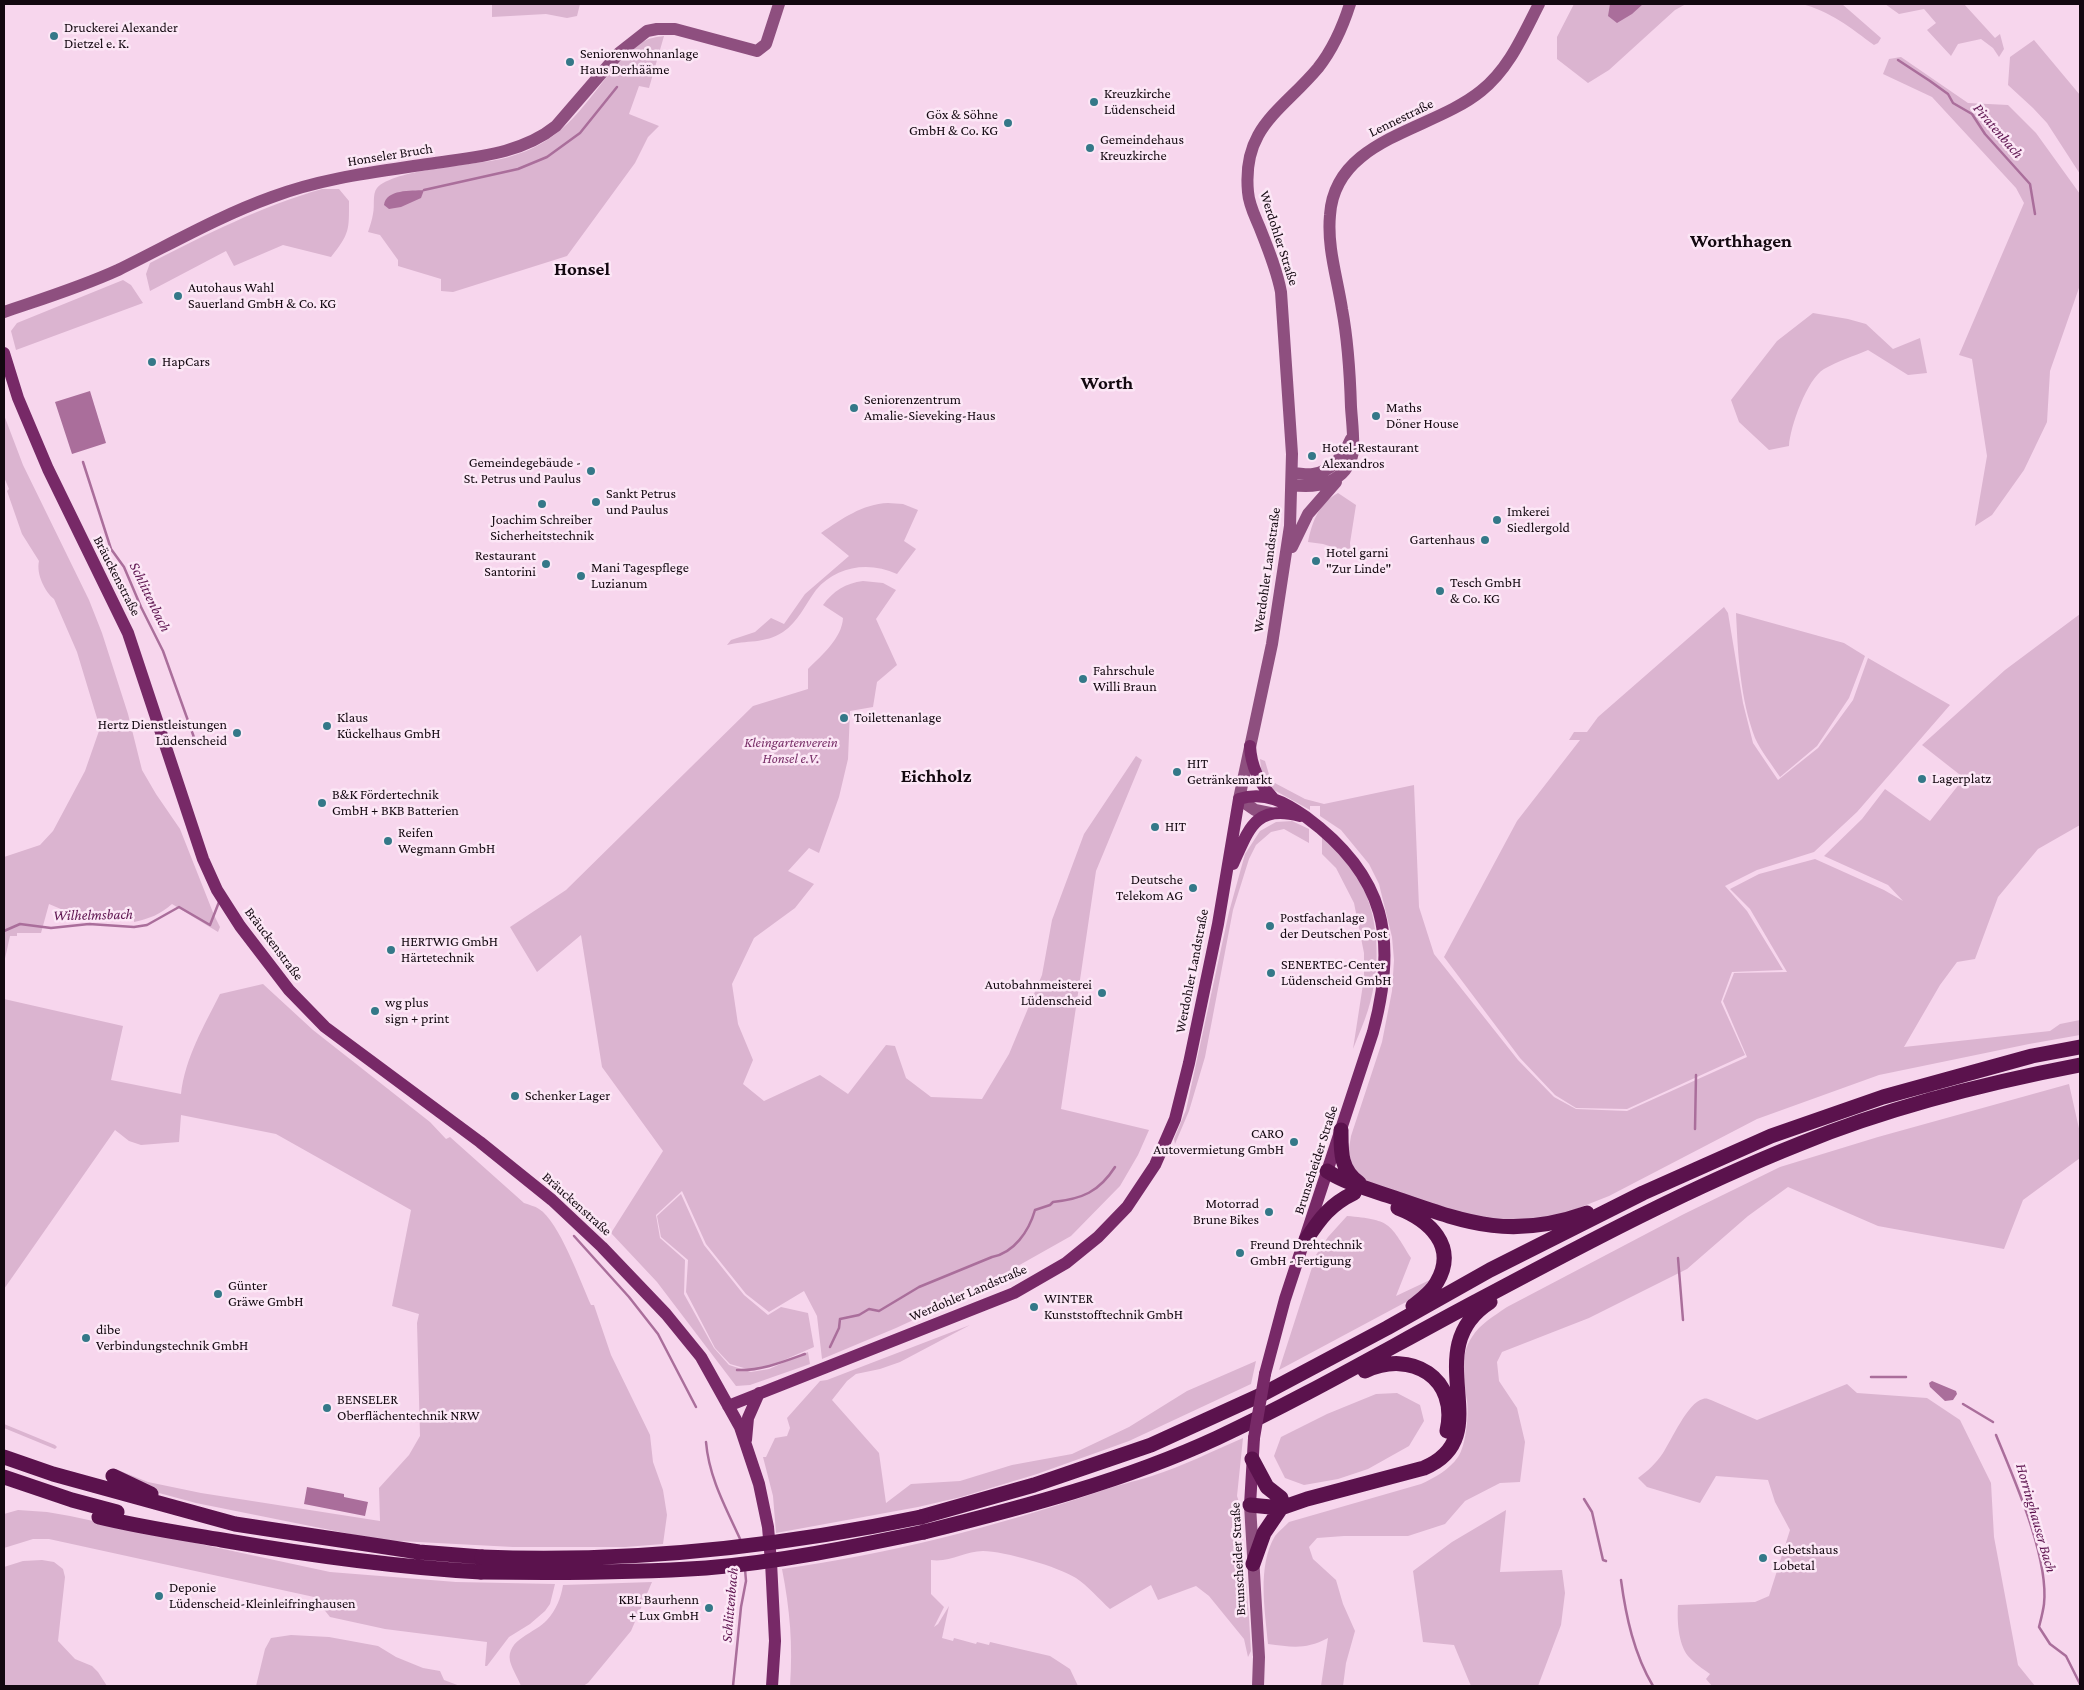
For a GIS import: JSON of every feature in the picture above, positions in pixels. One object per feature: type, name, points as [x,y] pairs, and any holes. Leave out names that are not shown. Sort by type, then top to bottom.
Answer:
[{"type":"highway","points":[[4,1457],[53,1474],[225,1522],[278,1532],[419,1552],[592,1559],[700,1551],[857,1530],[921,1517],[1034,1484],[1151,1445],[1263,1394],[1387,1328],[1490,1270],[1643,1193],[1772,1136],[1883,1097],[2032,1056],[2080,1047]]},
{"type":"highway","points":[[99,1516],[150,1528],[347,1560],[414,1568],[569,1574],[707,1568],[790,1558],[924,1532],[1008,1511],[1128,1474],[1215,1439],[1299,1398],[1479,1300],[1636,1219],[1804,1142],[1888,1113],[1985,1086],[2080,1066]]},
{"type":"highway","points":[[1341,1130],[1341,1151],[1344,1167],[1360,1190],[1423,1220],[1437,1235],[1442,1248],[1442,1269],[1438,1281],[1430,1292],[1387,1328]]},
{"type":"highway","points":[[1326,1176],[1332,1187],[1360,1190],[1476,1224],[1512,1228],[1560,1222],[1643,1193]]},
{"type":"highway","points":[[1306,1240],[1317,1222],[1336,1202],[1360,1190]]},
{"type":"highway","points":[[1250,1505],[1262,1499],[1281,1503],[1308,1499],[1413,1469],[1424,1468],[1441,1458],[1456,1437],[1460,1413],[1456,1354],[1459,1338],[1466,1324],[1485,1305],[1554,1261]]},
{"type":"highway","points":[[1299,1398],[1325,1391],[1381,1364],[1404,1363],[1425,1371],[1436,1381],[1444,1394],[1449,1408],[1449,1424],[1444,1439],[1436,1452],[1413,1469]]},
{"type":"highway","points":[[1252,1459],[1267,1486],[1281,1503]]},
{"type":"highway","points":[[113,1476],[142,1491],[225,1522]]},
{"type":"highway","points":[[4,1477],[72,1500],[222,1540]]},
{"type":"highway","points":[[1253,1564],[1264,1533],[1281,1503]]},
{"type":"main road","name":"Bräuckenstraße","points":[[4,353],[18,398],[48,469],[128,633],[203,859],[217,890],[240,926],[289,990],[325,1027],[480,1142],[552,1200],[602,1247],[678,1327],[709,1370],[728,1406]]},
{"type":"main road","points":[[1250,746],[1256,774],[1273,798]]},
{"type":"main road","name":"Brunscheider Straße","points":[[1239,799],[1257,796],[1273,798],[1307,818],[1340,845],[1358,866],[1376,902],[1383,935],[1385,968],[1382,995],[1373,1032],[1306,1240],[1293,1274],[1269,1357],[1259,1404],[1252,1459],[1250,1505]]},
{"type":"main road","name":"Werdohler Landstraße","points":[[728,1406],[1014,1292],[1066,1263],[1098,1236],[1127,1207],[1155,1165],[1175,1119],[1218,924],[1239,799]]},
{"type":"main road","points":[[1225,879],[1247,834],[1270,812]]},
{"type":"main road","name":"Brunscheider Straße","points":[[1270,812],[1287,813],[1307,818]]},
{"type":"main road","points":[[746,1440],[748,1418],[760,1393]]},
{"type":"main road","points":[[728,1406],[746,1440],[759,1484],[768,1527],[774,1641],[772,1686]]},
{"type":"street","name":"Honseler Bruch","points":[[4,312],[100,278],[234,212],[311,184],[353,175],[500,153],[532,142],[556,126],[619,53],[647,32],[657,29],[675,29],[757,51],[766,44],[779,4]]},
{"type":"street","name":"Werdohler Straße","points":[[1292,479],[1281,292],[1274,263],[1250,203],[1247,180],[1248,166],[1259,133],[1270,116],[1319,66],[1342,27],[1350,4]]},
{"type":"street","name":"Lennestraße","points":[[1348,466],[1353,452],[1347,338],[1333,267],[1330,235],[1330,214],[1337,187],[1353,164],[1376,146],[1461,105],[1492,82],[1511,56],[1539,4]]},
{"type":"street","name":"Lennestraße","points":[[1292,479],[1313,474],[1331,466],[1345,452],[1352,432]]},
{"type":"street","points":[[1292,479],[1309,487],[1326,484],[1336,478],[1348,466]]},
{"type":"street","points":[[1286,558],[1308,514],[1348,466]]},
{"type":"street","name":"Werdohler Landstraße","points":[[1250,746],[1272,644],[1286,558],[1292,479]]},
{"type":"street","points":[[1239,799],[1250,746]]},
{"type":"street","name":"Brunscheider Straße","points":[[1239,799],[1255,810],[1270,812]]},
{"type":"street","name":"Brunscheider Straße","points":[[1250,1505],[1259,1657],[1258,1686]]},
{"type":"green space","points":[[492,4],[580,4],[577,16],[567,18],[546,14],[492,17]]},
{"type":"green space","points":[[1574,4],[1686,4],[1675,10],[1609,70],[1588,83],[1557,59],[1557,37]]},
{"type":"green space","points":[[1801,4],[1842,4],[1881,38],[1874,45],[1831,15]]},
{"type":"green space","points":[[1885,4],[1964,4],[1995,38],[2000,34],[2004,49],[1999,57],[1993,48],[1981,39],[1958,44],[1951,56],[1927,30],[1936,23],[1924,9],[1899,14]]},
{"type":"green space","points":[[664,36],[649,88],[639,86],[629,114],[659,126],[648,137],[635,163],[567,256],[453,292],[441,291],[441,279],[398,266],[398,260],[380,235],[368,232],[373,214],[375,191],[386,182],[417,172],[501,159],[519,154],[536,146],[561,130],[574,118],[629,52],[642,42]]},
{"type":"green space","points":[[2034,40],[2080,95],[2080,174],[2047,123],[2008,85],[2010,57]]},
{"type":"green space","points":[[1901,57],[1968,103],[2008,105],[2036,133],[2080,194],[2080,285],[2050,371],[2047,422],[2024,470],[1992,515],[1975,526],[1987,456],[1972,359],[1959,355],[2024,203],[2016,188],[1932,97],[1883,74],[1889,59]]},
{"type":"green space","points":[[322,189],[339,189],[349,201],[347,231],[342,242],[331,257],[283,245],[234,266],[226,251],[150,291],[146,274],[150,263],[256,213]]},
{"type":"green space","points":[[123,280],[131,285],[143,303],[16,350],[11,331],[17,323]]},
{"type":"green space","points":[[1813,313],[1866,324],[1893,349],[1920,338],[1927,373],[1908,375],[1868,350],[1829,366],[1818,374],[1800,404],[1792,427],[1789,446],[1769,450],[1739,422],[1731,400],[1777,341]]},
{"type":"green space","points":[[4,415],[23,465],[89,600],[102,633],[128,714],[142,770],[180,829],[220,927],[218,932],[172,904],[154,916],[134,922],[134,915],[75,915],[49,904],[41,933],[17,933],[17,936],[10,936],[4,963],[4,857],[40,845],[53,831],[85,771],[100,728],[77,652],[54,599],[47,592],[42,582],[38,566],[39,561],[22,534],[7,491],[9,489],[4,477]]},
{"type":"green space","points":[[1338,493],[1356,505],[1350,543],[1351,553],[1323,544],[1308,542],[1317,514],[1331,497]]},
{"type":"green space","points":[[888,503],[903,504],[918,510],[904,541],[916,549],[897,574],[886,570],[864,567],[843,571],[824,582],[816,590],[797,618],[783,632],[762,640],[727,645],[731,640],[755,632],[771,618],[784,624],[805,594],[849,556],[821,533],[861,509]]},
{"type":"green space","name":"Kleingartenverein Honsel e.V.","points":[[863,581],[883,583],[896,590],[876,619],[897,665],[877,682],[873,707],[850,711],[848,759],[839,797],[819,853],[809,848],[788,871],[814,884],[795,908],[754,938],[732,984],[738,1024],[753,1060],[743,1084],[764,1101],[820,1075],[848,1094],[886,1045],[895,1046],[906,1078],[931,1097],[982,1099],[1009,1054],[1042,975],[1052,920],[1084,834],[1136,756],[1142,760],[1096,871],[1061,1109],[1149,1130],[1138,1155],[1120,1186],[1071,1236],[961,1298],[822,1359],[817,1316],[804,1291],[769,1312],[746,1294],[706,1244],[682,1191],[656,1215],[660,1238],[685,1260],[684,1294],[714,1348],[729,1365],[751,1372],[769,1369],[808,1352],[810,1364],[750,1385],[736,1386],[657,1282],[611,1233],[663,1151],[602,1067],[581,935],[537,972],[510,927],[566,890],[753,706],[808,689],[808,669],[830,646],[842,625],[843,618],[823,605],[840,588]]},
{"type":"green space","points":[[1724,607],[1728,613],[1743,703],[1753,743],[1778,780],[1818,748],[1853,700],[1868,658],[1950,705],[1857,812],[1814,852],[1757,870],[1725,886],[1747,911],[1783,970],[1732,972],[1721,1002],[1745,1055],[1627,1109],[1576,1108],[1555,1095],[1520,1058],[1444,957],[1517,821],[1580,740],[1569,740],[1574,732],[1587,732],[1598,717]]},
{"type":"green space","points":[[1736,613],[1844,643],[1865,656],[1849,698],[1817,746],[1780,777],[1757,743],[1750,723],[1743,692]]},
{"type":"green space","points":[[2080,614],[2080,825],[2038,849],[1998,897],[1975,959],[1957,962],[1940,985],[1904,1047],[2050,1031],[2060,1024],[2080,1020],[2080,1035],[1879,1075],[1757,1119],[1609,1196],[1571,1211],[1541,1219],[1487,1221],[1362,1181],[1351,1167],[1348,1154],[1351,1136],[1382,1042],[1392,991],[1394,960],[1392,937],[1379,884],[1369,864],[1341,830],[1320,816],[1320,806],[1310,806],[1310,810],[1274,790],[1262,777],[1260,759],[1265,761],[1271,781],[1305,799],[1324,804],[1414,785],[1419,907],[1434,954],[1518,1060],[1554,1097],[1576,1109],[1627,1111],[1747,1057],[1723,1001],[1734,973],[1787,972],[1750,909],[1730,889],[1759,874],[1815,859],[1884,890],[1903,901],[1888,885],[1824,856],[1862,819],[1885,789],[1930,821],[1964,778],[1922,745],[2005,670]]},
{"type":"green space","points":[[1292,821],[1309,829],[1309,843],[1284,829],[1271,832],[1256,845],[1249,859],[1233,910],[1205,1057],[1189,1111],[1175,1144],[1174,1139],[1186,1110],[1229,912],[1245,854],[1260,831],[1276,822]]},
{"type":"green space","points":[[1322,836],[1352,867],[1370,904],[1374,922],[1377,958],[1375,976],[1368,1010],[1353,1049],[1364,978],[1364,953],[1354,903],[1336,868],[1322,854]]},
{"type":"green space","points":[[263,984],[313,1030],[430,1122],[446,1139],[450,1137],[524,1203],[534,1206],[547,1216],[569,1253],[591,1305],[594,1305],[611,1355],[650,1435],[653,1462],[663,1490],[667,1515],[663,1544],[625,1547],[513,1547],[380,1540],[196,1503],[148,1490],[119,1474],[113,1468],[148,1482],[201,1493],[380,1521],[379,1488],[409,1455],[420,1436],[417,1323],[419,1314],[392,1306],[411,1210],[276,1134],[181,1115],[179,1142],[141,1145],[129,1141],[115,1130],[4,1289],[4,999],[123,1026],[111,1080],[181,1094],[191,1055],[220,994]]},
{"type":"green space","points":[[2069,1084],[2080,1133],[2080,1158],[2023,1200],[2004,1249],[1878,1226],[1788,1187],[1748,1216],[1687,1269],[1589,1318],[1502,1352],[1497,1362],[1499,1381],[1517,1408],[1525,1442],[1520,1482],[1500,1483],[1465,1501],[1445,1524],[1408,1536],[1317,1538],[1309,1547],[1313,1559],[1336,1580],[1343,1604],[1355,1631],[1346,1663],[1343,1686],[1321,1686],[1328,1638],[1305,1646],[1291,1647],[1268,1644],[1264,1603],[1264,1574],[1269,1548],[1275,1536],[1289,1522],[1421,1484],[1450,1466],[1461,1452],[1466,1430],[1468,1407],[1464,1368],[1465,1352],[1475,1332],[1492,1317],[1507,1307],[1684,1214],[1780,1167],[1878,1137]]},
{"type":"green space","points":[[681,1194],[704,1245],[744,1295],[768,1315],[781,1307],[808,1313],[814,1347],[768,1367],[751,1370],[730,1364],[715,1348],[686,1292],[688,1260],[661,1237],[657,1216]]},
{"type":"green space","points":[[1347,1216],[1372,1219],[1387,1225],[1404,1246],[1411,1258],[1396,1296],[1432,1279],[1421,1292],[1406,1302],[1279,1370],[1316,1255],[1328,1237]]},
{"type":"green space","points":[[970,1325],[900,1362],[856,1374],[847,1381],[832,1400],[879,1453],[886,1503],[911,1484],[960,1481],[1012,1465],[1072,1454],[1129,1427],[1187,1391],[1256,1361],[1251,1384],[1129,1441],[1037,1474],[961,1497],[918,1507],[776,1533],[773,1496],[763,1457],[766,1457],[775,1438],[787,1436],[790,1428],[787,1418],[820,1381],[827,1380]]},
{"type":"green space","points":[[1847,1384],[1857,1393],[1927,1398],[1960,1420],[1991,1483],[1994,1537],[2018,1665],[2035,1686],[1712,1686],[1706,1679],[1710,1674],[1688,1656],[1682,1645],[1679,1631],[1678,1605],[1755,1602],[1769,1596],[1790,1530],[1775,1502],[1768,1480],[1716,1476],[1700,1503],[1647,1487],[1638,1478],[1652,1467],[1686,1414],[1697,1402],[1703,1399],[1711,1400],[1757,1420]]},
{"type":"green space","points":[[1397,1393],[1420,1405],[1424,1421],[1409,1446],[1368,1469],[1338,1479],[1304,1485],[1285,1478],[1274,1456],[1281,1437],[1327,1414],[1376,1394]]},
{"type":"green space","points":[[4,1424],[57,1447],[55,1449],[4,1428]]},
{"type":"green space","points":[[1243,1438],[1237,1496],[1240,1505],[1249,1618],[1251,1651],[1248,1657],[1244,1639],[1209,1596],[1196,1586],[1158,1600],[1151,1585],[1110,1609],[1085,1585],[1068,1574],[1017,1557],[983,1551],[944,1560],[931,1560],[931,1594],[944,1607],[934,1627],[938,1624],[949,1606],[942,1638],[953,1641],[954,1638],[976,1644],[977,1642],[989,1645],[990,1642],[1050,1656],[1070,1669],[1078,1686],[790,1686],[790,1628],[782,1569],[862,1556],[942,1538],[1020,1517],[1164,1472]]},
{"type":"green space","points":[[18,1510],[70,1516],[330,1572],[456,1582],[555,1584],[550,1604],[545,1611],[530,1624],[509,1637],[487,1666],[485,1666],[487,1642],[385,1629],[330,1617],[314,1597],[49,1539],[33,1539],[4,1548],[4,1514]]},
{"type":"green space","points":[[1506,1510],[1500,1572],[1562,1570],[1565,1593],[1561,1625],[1538,1686],[1471,1686],[1454,1645],[1423,1642],[1413,1571],[1452,1542]]},
{"type":"green space","points":[[42,1560],[54,1562],[63,1569],[65,1577],[58,1641],[75,1659],[92,1666],[107,1686],[4,1686],[4,1567],[23,1561]]},
{"type":"green space","points":[[652,1582],[631,1631],[588,1683],[583,1686],[521,1686],[510,1661],[510,1653],[517,1642],[542,1625],[550,1616],[558,1604],[563,1585]]},
{"type":"green space","points":[[291,1635],[329,1637],[378,1646],[396,1657],[423,1668],[440,1671],[444,1680],[460,1686],[256,1686],[265,1649],[271,1638]]},
{"type":"shaded area","points":[[1610,4],[1643,4],[1632,14],[1617,23],[1608,16]]},
{"type":"shaded area","points":[[424,190],[421,198],[401,207],[389,209],[384,205],[389,196],[394,193]]},
{"type":"shaded area","points":[[90,391],[106,443],[72,454],[55,402]]},
{"type":"shaded area","points":[[1932,1381],[1956,1391],[1957,1394],[1953,1400],[1945,1401],[1930,1387],[1929,1383]]},
{"type":"shaded area","points":[[307,1487],[344,1494],[344,1497],[368,1502],[365,1516],[304,1504]]},
{"type":"waterway","name":"Piratenbach","points":[[1898,60],[1948,94],[1953,103],[1972,114],[1985,134],[2030,184],[2035,214]]},
{"type":"waterway","points":[[424,190],[518,169],[547,157],[580,133],[617,87]]},
{"type":"waterway","name":"Schlittenbach","points":[[83,462],[111,549],[124,567],[163,651],[196,743]]},
{"type":"waterway","name":"Wilhelmsbach","points":[[4,931],[20,924],[51,928],[89,924],[134,927],[147,925],[179,907],[210,925],[219,902]]},
{"type":"waterway","name":"Horringhauser Bach","points":[[1695,1129],[1696,1075]]},
{"type":"waterway","points":[[830,1347],[839,1328],[840,1319],[859,1315],[869,1309],[879,1311],[919,1287],[1000,1255],[1020,1240],[1029,1226],[1035,1210],[1050,1205],[1053,1202],[1073,1199],[1089,1193],[1103,1183],[1115,1167]]},
{"type":"waterway","name":"Schlittenbach","points":[[574,1236],[629,1297],[658,1334],[696,1407]]},
{"type":"waterway","name":"Horringhauser Bach","points":[[1678,1258],[1683,1320]]},
{"type":"waterway","points":[[737,1370],[763,1367],[805,1354]]},
{"type":"waterway","name":"Horringhauser Bach","points":[[1871,1377],[1906,1377]]},
{"type":"waterway","name":"Horringhauser Bach","points":[[1963,1404],[1993,1422]]},
{"type":"waterway","name":"Horringhauser Bach","points":[[1996,1435],[2029,1518],[2036,1541],[2044,1585],[2043,1613],[2039,1627],[2050,1644],[2066,1656],[2080,1684]]},
{"type":"waterway","name":"Schlittenbach","points":[[706,1442],[714,1480],[741,1541]]},
{"type":"waterway","points":[[1584,1499],[1592,1512],[1603,1560],[1606,1561]]},
{"type":"waterway","name":"Schlittenbach","points":[[733,1686],[741,1607],[746,1581],[745,1569]]},
{"type":"waterway","points":[[1621,1580],[1625,1608],[1632,1635],[1646,1674],[1653,1686]]},
{"type":"place","name":"Druckerei Alexander Dietzel e. K.","points":[[54,36]]},
{"type":"place","name":"Seniorenwohnanlage Haus Derhääme","points":[[570,62]]},
{"type":"place","name":"Kreuzkirche Lüdenscheid","points":[[1094,102]]},
{"type":"place","name":"Göx & Söhne GmbH & Co. KG","points":[[1008,123]]},
{"type":"place","name":"Gemeindehaus Kreuzkirche","points":[[1090,148]]},
{"type":"place","name":"Autohaus Wahl Sauerland GmbH & Co. KG","points":[[178,296]]},
{"type":"place","name":"HapCars","points":[[152,362]]},
{"type":"place","name":"Seniorenzentrum Amalie-Sieveking-Haus","points":[[854,408]]},
{"type":"place","name":"Maths Döner House","points":[[1376,416]]},
{"type":"place","name":"Hotel-Restaurant Alexandros","points":[[1312,456]]},
{"type":"place","name":"Gemeindegebäude - St. Petrus und Paulus","points":[[591,471]]},
{"type":"place","name":"Sankt Petrus und Paulus","points":[[596,502]]},
{"type":"place","name":"Joachim Schreiber Sicherheitstechnik","points":[[542,504]]},
{"type":"place","name":"Imkerei Siedlergold","points":[[1497,520]]},
{"type":"place","name":"Gartenhaus","points":[[1485,540]]},
{"type":"place","name":"Hotel garni \"Zur Linde\"","points":[[1316,561]]},
{"type":"place","name":"Restaurant Santorini","points":[[546,564]]},
{"type":"place","name":"Mani Tagespflege Luzianum","points":[[581,576]]},
{"type":"place","name":"Tesch GmbH & Co. KG","points":[[1440,591]]},
{"type":"place","name":"Fahrschule Willi Braun","points":[[1083,679]]},
{"type":"place","name":"Toilettenanlage","points":[[844,718]]},
{"type":"place","name":"Klaus Kückelhaus GmbH","points":[[327,726]]},
{"type":"place","name":"Hertz Dienstleistungen Lüdenscheid","points":[[237,733]]},
{"type":"place","name":"HIT Getränkemarkt","points":[[1177,772]]},
{"type":"place","name":"Lagerplatz","points":[[1922,779]]},
{"type":"place","name":"B&K Fördertechnik GmbH + BKB Batterien","points":[[322,803]]},
{"type":"place","name":"HIT","points":[[1155,827]]},
{"type":"place","name":"Reifen Wegmann GmbH","points":[[388,841]]},
{"type":"place","name":"Deutsche Telekom AG","points":[[1193,888]]},
{"type":"place","name":"Postfachanlage der Deutschen Post","points":[[1270,926]]},
{"type":"place","name":"HERTWIG GmbH Härtetechnik","points":[[391,950]]},
{"type":"place","name":"SENERTEC-Center Lüdenscheid GmbH","points":[[1271,973]]},
{"type":"place","name":"Autobahnmeisterei Lüdenscheid","points":[[1102,993]]},
{"type":"place","name":"wg plus sign + print","points":[[375,1011]]},
{"type":"place","name":"Schenker Lager","points":[[515,1096]]},
{"type":"place","name":"CARO Autovermietung GmbH","points":[[1294,1142]]},
{"type":"place","name":"Motorrad Brune Bikes","points":[[1269,1212]]},
{"type":"place","name":"Freund Drehtechnik GmbH - Fertigung","points":[[1240,1253]]},
{"type":"place","name":"Günter Gräwe GmbH","points":[[218,1294]]},
{"type":"place","name":"WINTER Kunststofftechnik GmbH","points":[[1034,1307]]},
{"type":"place","name":"dibe Verbindungstechnik GmbH","points":[[86,1338]]},
{"type":"place","name":"BENSELER Oberflächentechnik NRW","points":[[327,1408]]},
{"type":"place","name":"Gebetshaus Lobetal","points":[[1763,1558]]},
{"type":"place","name":"Deponie Lüdenscheid-Kleinleifringhausen","points":[[159,1596]]},
{"type":"place","name":"KBL Baurhenn + Lux GmbH","points":[[709,1608]]},
{"type":"district","name":"Worthhagen","points":[[1741,241]]},
{"type":"district","name":"Honsel","points":[[582,269]]},
{"type":"district","name":"Worth","points":[[1107,383]]},
{"type":"district","name":"Eichholz","points":[[936,776]]}]
